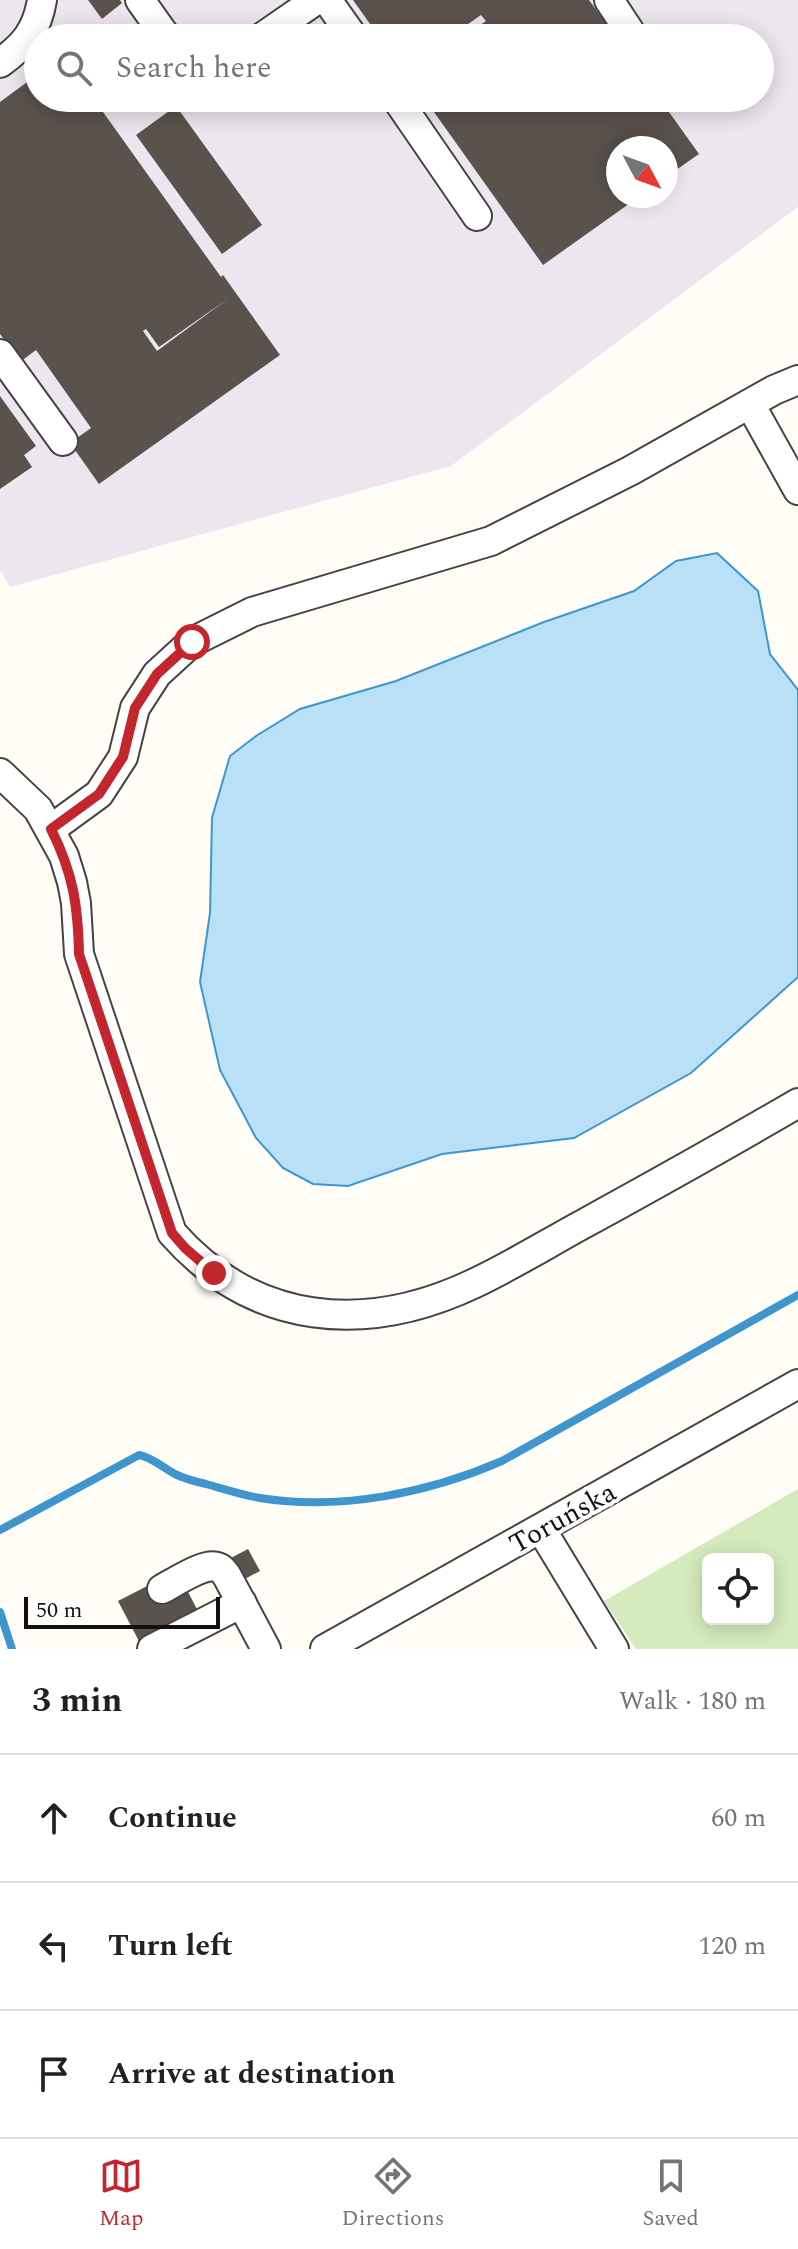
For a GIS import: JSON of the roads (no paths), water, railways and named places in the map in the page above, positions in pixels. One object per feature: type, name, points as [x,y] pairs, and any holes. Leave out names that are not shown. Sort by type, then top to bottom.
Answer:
[{"type":"street","points":[[36,24],[42,0]]},
{"type":"street","points":[[140,0],[157,24]]},
{"type":"street","points":[[281,24],[316,0]]},
{"type":"street","points":[[327,0],[344,24]]},
{"type":"street","points":[[609,0],[625,24]]},
{"type":"street","points":[[0,63],[24,41]]},
{"type":"street","points":[[406,112],[477,216]]},
{"type":"street","points":[[0,354],[63,441]]},
{"type":"street","points":[[51,829],[99,794],[123,757],[135,708],[157,674],[192,642],[252,612],[491,541],[630,471],[798,380]]},
{"type":"street","points":[[750,404],[798,490]]},
{"type":"street","points":[[0,773],[38,809],[64,856],[72,882],[79,954],[172,1233],[214,1273],[238,1289],[270,1302],[338,1315],[375,1314],[436,1298],[474,1283],[798,1103]]},
{"type":"street","name":"Toruńska","points":[[325,1649],[798,1384]]},
{"type":"street","points":[[541,1529],[614,1649]]},
{"type":"street","points":[[162,1589],[202,1568],[213,1566],[225,1572],[266,1649]]},
{"type":"street","points":[[152,1649],[242,1603]]},
{"type":"water","points":[[717,553],[758,591],[770,654],[798,690],[798,977],[691,1073],[574,1138],[442,1154],[348,1186],[313,1184],[283,1168],[256,1138],[220,1070],[200,982],[210,913],[212,818],[230,756],[300,709],[396,681],[544,622],[634,591],[676,561]]},
{"type":"waterway","points":[[0,1530],[139,1455],[192,1480],[253,1497],[291,1501],[353,1500],[444,1482],[502,1461],[798,1295]]},
{"type":"waterway","points":[[0,1612],[12,1649]]}]
